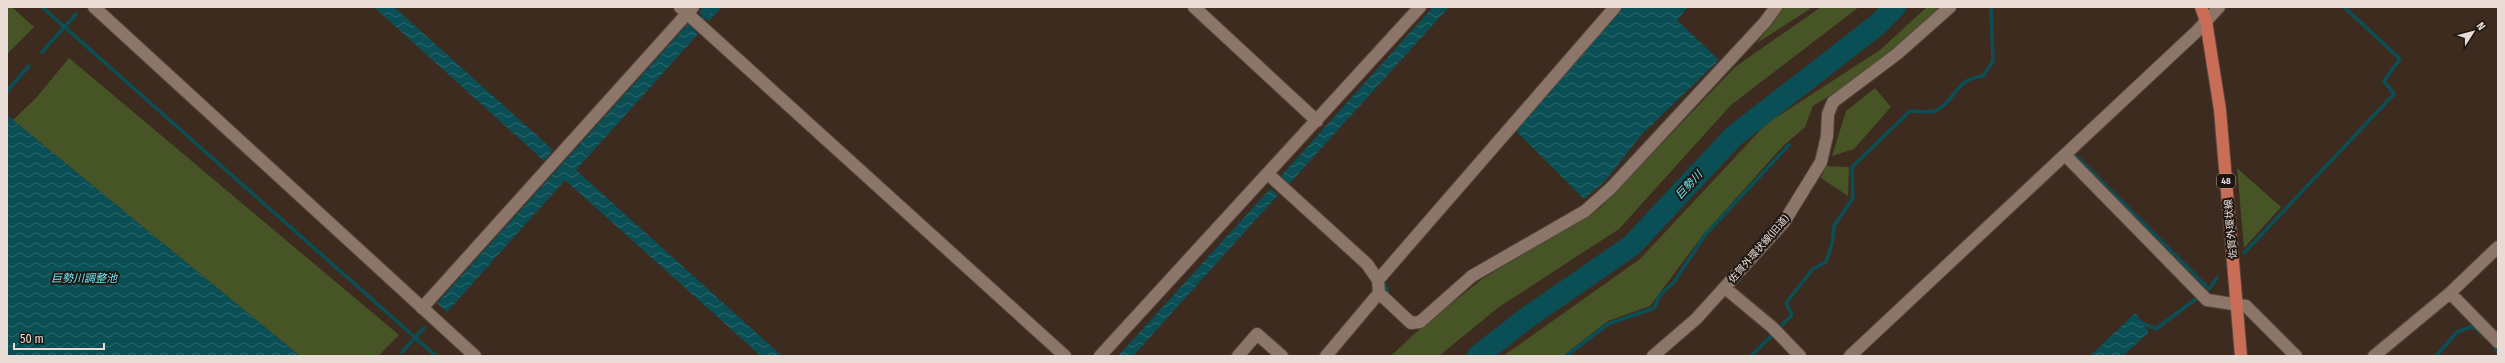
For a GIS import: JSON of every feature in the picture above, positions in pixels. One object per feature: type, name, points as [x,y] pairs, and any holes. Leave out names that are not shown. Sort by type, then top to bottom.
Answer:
[{"type":"main road","name":"佐賀外環状線","points":[[2201,7],[2206,21],[2220,110],[2238,305],[2241,356]]},
{"type":"street","points":[[94,7],[475,356]]},
{"type":"street","points":[[1194,7],[1317,121]]},
{"type":"street","points":[[1100,356],[1420,7]]},
{"type":"street","points":[[1378,280],[1614,7]]},
{"type":"street","points":[[1268,174],[1367,264],[1378,280],[1379,293],[1411,323],[1420,322],[1472,276],[1585,211],[1611,188],[1765,22],[1776,7]]},
{"type":"street","name":"佐賀外環状線(旧道)","points":[[1653,356],[1696,319],[1784,222],[1821,162],[1827,136],[1828,114],[1833,102],[1897,54],[1950,7]]},
{"type":"street","points":[[1850,356],[2065,155],[2219,7]]},
{"type":"street","points":[[422,308],[554,161],[692,15],[1065,356]]},
{"type":"street","points":[[2065,155],[2207,300],[2246,306],[2296,356]]},
{"type":"street","points":[[2374,356],[2450,292],[2498,247]]},
{"type":"street","points":[[1725,288],[1776,330],[1800,356]]},
{"type":"street","points":[[2450,292],[2498,342]]},
{"type":"street","points":[[1326,356],[1379,293]]},
{"type":"street","points":[[1238,356],[1257,334],[1282,356]]},
{"type":"green space","points":[[7,7],[12,7],[34,27],[7,54]]},
{"type":"green space","points":[[1783,7],[1808,7],[1810,9],[1757,43]]},
{"type":"green space","points":[[1821,7],[1859,7],[1731,105],[1619,229],[1499,307],[1439,356],[1391,356],[1414,334],[1482,279],[1600,208],[1735,67]]},
{"type":"green space","points":[[1927,7],[1943,7],[1923,27],[1850,83],[1813,106],[1805,127],[1782,147],[1703,235],[1650,306],[1608,321],[1563,356],[1503,356],[1640,259],[1766,124],[1880,50]]},
{"type":"green space","points":[[69,58],[399,335],[378,356],[300,356],[13,120],[36,98]]},
{"type":"green space","points":[[1875,88],[1891,107],[1854,149],[1832,156],[1846,111]]},
{"type":"green space","points":[[1826,166],[1849,167],[1848,196],[1821,178]]},
{"type":"green space","points":[[2237,168],[2281,207],[2244,248]]},
{"type":"water","points":[[374,7],[394,7],[553,150],[544,161]]},
{"type":"water","points":[[704,7],[722,7],[709,21],[699,12]]},
{"type":"water","points":[[1433,7],[1449,7],[1289,184],[1281,176]]},
{"type":"water","points":[[1623,7],[1688,7],[1677,20],[1719,60],[1642,134],[1605,181],[1584,199],[1515,130]]},
{"type":"water","points":[[688,24],[698,34],[576,170],[782,356],[761,356],[565,180],[447,312],[437,303]]},
{"type":"water","name":"巨勢川調整池","points":[[7,115],[13,120],[300,356],[7,356]]},
{"type":"water","points":[[1270,189],[1278,195],[1133,356],[1118,356]]},
{"type":"water","points":[[2135,313],[2149,332],[2123,356],[2090,356]]},
{"type":"waterway","points":[[42,7],[436,356]]},
{"type":"waterway","points":[[699,22],[713,7]]},
{"type":"waterway","name":"巨勢川","points":[[1478,356],[1528,317],[1631,246],[1734,136],[1877,25],[1895,7]]},
{"type":"waterway","points":[[1751,356],[1792,315],[1786,303],[1813,269],[1826,262],[1832,244],[1834,226],[1853,198],[1852,167],[1910,111],[1935,111],[1942,107],[1966,81],[1983,76],[1993,61],[1991,7]]},
{"type":"waterway","points":[[2244,253],[2394,94],[2384,81],[2400,59],[2344,7]]},
{"type":"waterway","points":[[42,52],[76,14]]},
{"type":"waterway","points":[[7,91],[29,66]]},
{"type":"waterway","points":[[1566,356],[1608,324],[1654,308],[1660,295],[1674,282],[1705,235],[1789,145]]},
{"type":"waterway","points":[[2076,156],[2209,289],[2217,278]]},
{"type":"waterway","points":[[1383,279],[1389,296]]},
{"type":"waterway","points":[[2140,322],[2156,329],[2197,298]]},
{"type":"waterway","points":[[2436,356],[2457,332],[2473,326],[2484,336]]},
{"type":"waterway","points":[[402,352],[424,328]]},
{"type":"waterway","points":[[2492,343],[2498,352]]}]
